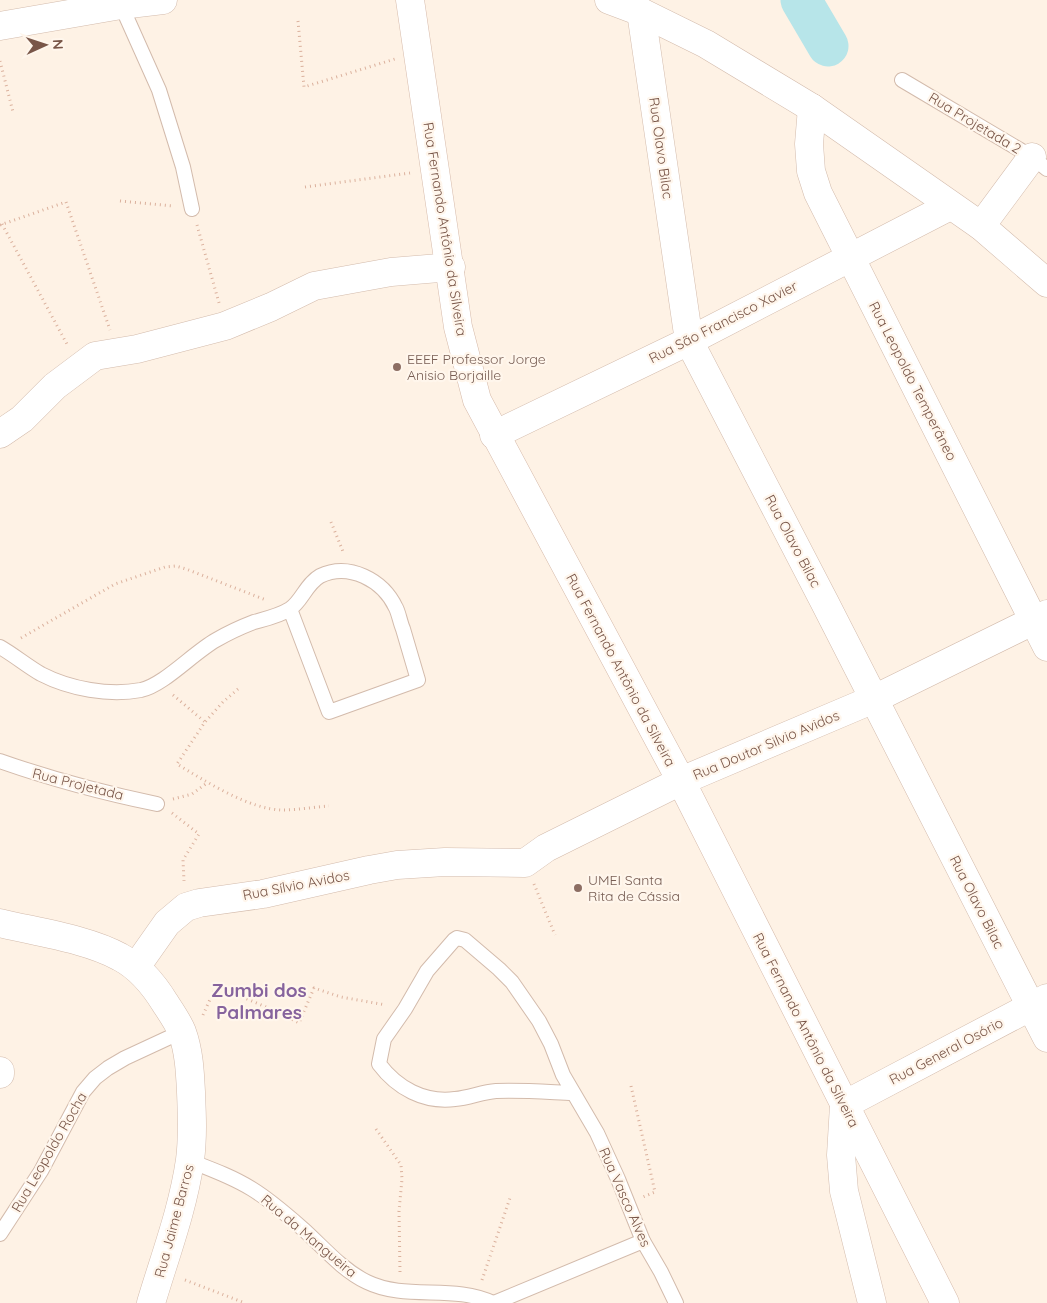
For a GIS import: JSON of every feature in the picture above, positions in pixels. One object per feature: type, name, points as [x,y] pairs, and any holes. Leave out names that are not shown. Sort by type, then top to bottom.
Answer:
[{"type":"street","points":[[0,26],[121,5],[163,0]]},
{"type":"street","name":"Rua Fernando Antônio da Silveira","points":[[410,0],[451,267],[458,326],[477,400],[681,781],[945,1303]]},
{"type":"street","points":[[609,0],[641,12],[706,44],[812,108],[981,226],[1047,283]]},
{"type":"street","name":"Rua Olavo Bilac","points":[[641,12],[689,341],[874,699],[1039,1002],[1047,1038]]},
{"type":"street","name":"Rua Leopoldo Temperâneo","points":[[812,108],[808,144],[811,171],[818,193],[1040,618],[1047,647]]},
{"type":"street","points":[[981,226],[1040,163]]},
{"type":"street","name":"Rua São Francisco Xavier","points":[[494,434],[689,341],[950,206]]},
{"type":"street","points":[[0,434],[22,419],[55,386],[95,356],[151,346],[225,326],[271,307],[314,286],[390,272],[451,267]]},
{"type":"street","name":"Rua Doutor Silvio Avidos","points":[[525,863],[546,848],[681,781],[874,699],[1040,618]]},
{"type":"street","name":"Rua Sílvio Avidos","points":[[136,967],[167,923],[186,907],[198,903],[263,894],[397,865],[445,862],[525,863]]},
{"type":"street","name":"Rua Jaime Barros","points":[[0,923],[81,942],[119,956],[136,967],[160,996],[182,1032],[190,1076],[192,1132],[190,1161],[178,1215],[152,1303]]},
{"type":"street","name":"Rua General Osório","points":[[844,1105],[1039,1002]]},
{"type":"street","points":[[844,1105],[841,1155],[844,1191],[872,1303]]},
{"type":"lane","points":[[121,5],[159,90],[183,167],[192,208]]},
{"type":"lane","name":"Rua Projetada 2","points":[[902,80],[1040,163]]},
{"type":"lane","points":[[1,648],[53,680],[80,688],[130,691],[143,689],[159,683],[198,651],[234,630],[290,609],[318,577],[330,572],[351,571],[372,580],[388,595],[396,608],[418,680],[329,712],[290,609]]},
{"type":"lane","name":"Rua Projetada","points":[[0,761],[37,774],[157,804]]},
{"type":"lane","name":"Rua Vasco Alves","points":[[573,1093],[494,1091],[444,1100],[419,1096],[408,1091],[393,1080],[379,1064],[384,1039],[405,1009],[428,970],[442,952],[457,938],[465,940],[499,969],[512,982],[540,1021],[563,1076],[597,1133],[643,1241],[662,1272],[676,1303]]},
{"type":"lane","name":"Rua Leopoldo Rocha","points":[[0,1234],[41,1171],[83,1092],[95,1078],[125,1058],[182,1032]]},
{"type":"lane","name":"Rua da Mangueira","points":[[190,1161],[231,1177],[252,1188],[303,1229],[356,1276],[381,1287],[477,1297],[493,1303],[643,1241]]},
{"type":"path","points":[[298,21],[304,88],[417,52]]},
{"type":"path","points":[[0,61],[13,112]]},
{"type":"path","points":[[305,187],[435,169]]},
{"type":"path","points":[[120,200],[192,208],[225,326]]},
{"type":"path","points":[[78,367],[1,225],[66,202],[118,352]]},
{"type":"path","points":[[331,522],[351,571]]},
{"type":"path","points":[[1,648],[115,584],[165,567],[176,566],[186,569],[290,609]]},
{"type":"path","points":[[159,683],[204,722]]},
{"type":"path","points":[[238,689],[204,722],[177,764],[207,783],[259,806],[282,810],[329,806]]},
{"type":"path","points":[[157,804],[192,794],[207,783]]},
{"type":"path","points":[[157,804],[200,834],[183,860]]},
{"type":"path","points":[[525,863],[555,935]]},
{"type":"path","points":[[182,1032],[200,1022],[216,986],[299,1023],[314,988],[341,997],[405,1009]]},
{"type":"path","points":[[628,1202],[655,1192],[631,1086]]},
{"type":"path","points":[[376,1130],[401,1164],[400,1290]]},
{"type":"path","points":[[477,1297],[510,1198]]},
{"type":"path","points":[[161,1271],[245,1303]]},
{"type":"waterway","points":[[801,0],[828,46]]},
{"type":"place","name":"EEEF Professor Jorge Anisio Borjaille","points":[[397,367]]},
{"type":"place","name":"UMEI Santa Rita de Cássia","points":[[578,888]]},
{"type":"district","name":"Zumbi dos Palmares","points":[[259,1001]]}]
